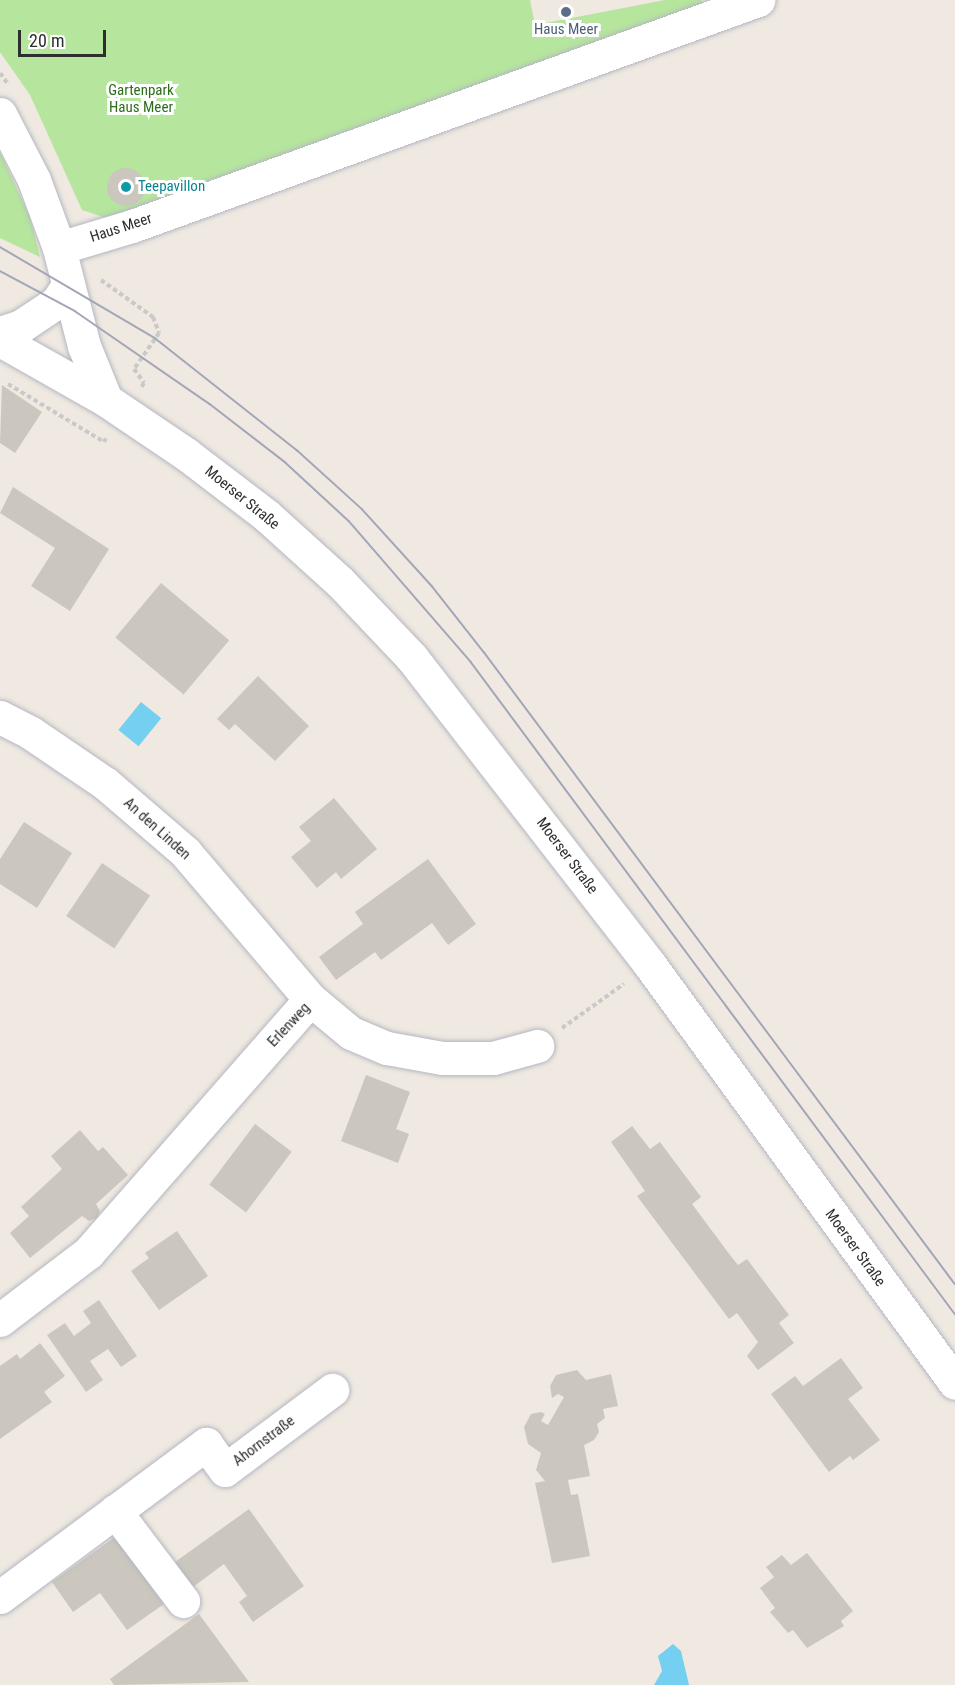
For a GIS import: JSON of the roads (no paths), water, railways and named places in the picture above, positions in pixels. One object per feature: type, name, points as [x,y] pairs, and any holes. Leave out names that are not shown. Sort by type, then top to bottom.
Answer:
[{"type":"street","name":"Haus Meer","points":[[71,244],[758,0]]},
{"type":"street","points":[[0,114],[71,244],[68,285],[84,346],[115,406]]},
{"type":"street","points":[[0,333],[21,326],[57,302],[68,285]]},
{"type":"street","name":"Moerser Straße","points":[[0,340],[115,406],[267,516],[340,582],[404,649],[650,965],[955,1383]]},
{"type":"street","name":"An den Linden","points":[[0,717],[31,733],[106,784],[185,852],[310,999]]},
{"type":"street","name":"Erlenweg","points":[[0,1320],[88,1253],[310,999],[351,1033],[387,1048],[442,1058],[493,1058],[537,1046]]},
{"type":"street","name":"Ahornstraße","points":[[0,1597],[206,1444],[225,1470],[332,1390]]},
{"type":"street","points":[[116,1511],[183,1601]]},
{"type":"water","points":[[141,702],[161,718],[139,746],[118,730]]},
{"type":"water","points":[[673,1644],[681,1651],[689,1685],[654,1685],[662,1671],[658,1656]]},
{"type":"tram line","points":[[0,247],[155,338],[297,450],[362,509],[432,586],[484,652],[955,1284]]},
{"type":"tram line","points":[[0,271],[75,311],[210,404],[285,462],[349,521],[471,662],[955,1314]]},
{"type":"place","name":"Haus Meer","points":[[566,12]]},
{"type":"place","name":"Teepavillon","points":[[126,187]]},
{"type":"park label","name":"Gartenpark Haus Meer","points":[[141,98]]}]
